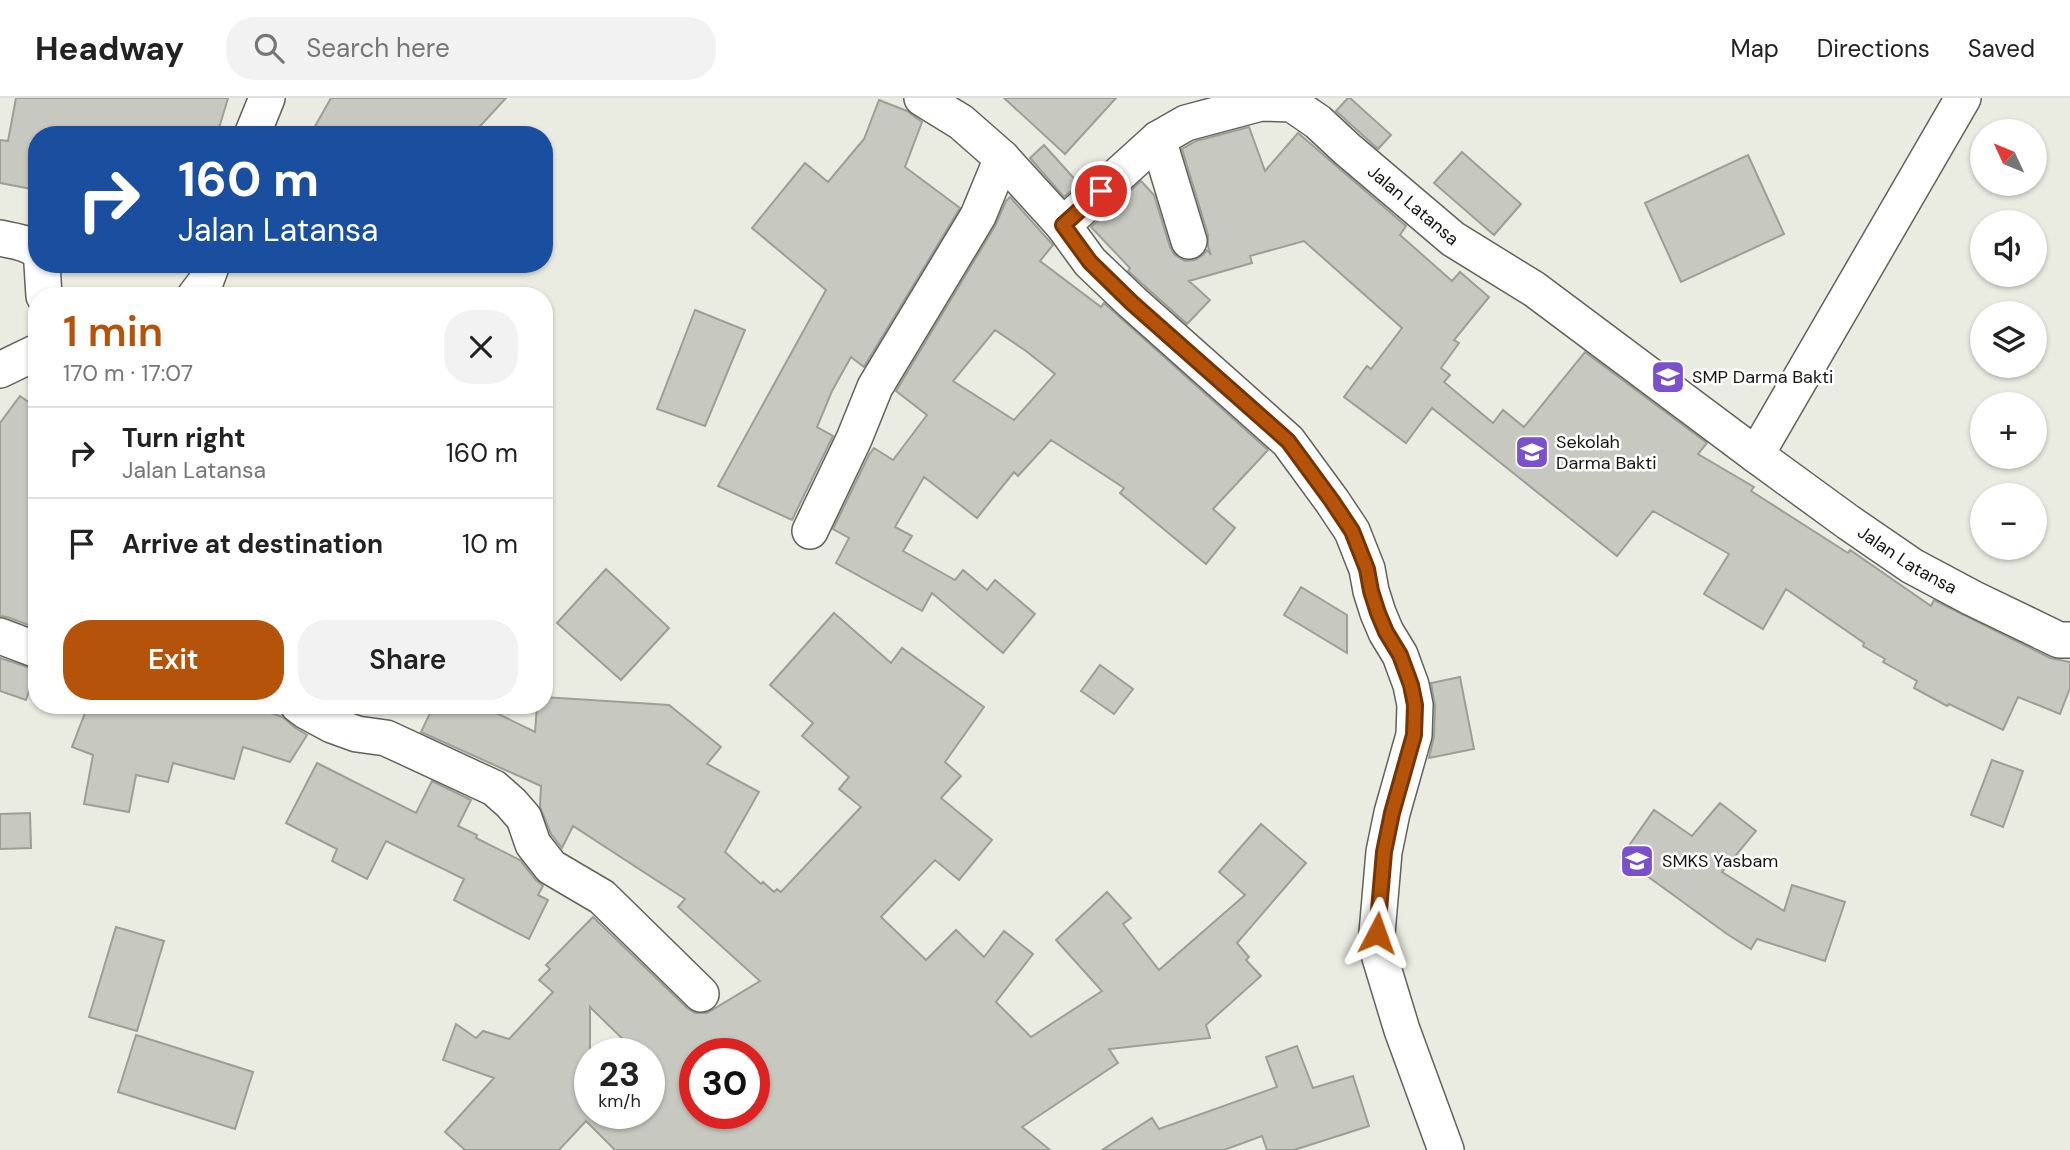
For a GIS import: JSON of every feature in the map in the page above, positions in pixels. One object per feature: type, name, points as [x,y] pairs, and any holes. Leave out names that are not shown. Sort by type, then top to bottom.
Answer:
[{"type":"street","points":[[256,126],[267,98]]},
{"type":"street","points":[[922,98],[961,122],[1002,158],[1063,225],[1090,262],[1132,303],[1288,441],[1352,531],[1367,569],[1378,613],[1400,655],[1415,705],[1414,735],[1384,852],[1377,933],[1384,975],[1439,1148]]},
{"type":"street","points":[[1756,456],[1963,98]]},
{"type":"street","name":"Jalan Latansa","points":[[1063,225],[1158,139],[1186,123],[1261,103],[1315,106],[1318,122],[1453,239],[1534,289],[1756,456],[1912,566],[2059,640],[2070,640]]},
{"type":"street","points":[[1158,139],[1189,241]]},
{"type":"street","points":[[810,531],[876,387],[978,216],[1002,158]]},
{"type":"street","points":[[0,238],[28,246]]},
{"type":"street","points":[[0,370],[28,356]]},
{"type":"street","points":[[0,636],[28,647]]},
{"type":"street","points":[[312,714],[357,734],[386,738],[494,788],[524,818],[533,844],[551,867],[602,897],[701,994]]},
{"type":"building","points":[[16,98],[228,98],[220,126],[28,126],[28,188],[0,183],[0,140],[8,141]]},
{"type":"building","points":[[331,98],[506,98],[480,126],[315,126]]},
{"type":"building","points":[[1004,98],[1116,98],[1065,154]]},
{"type":"building","points":[[1348,98],[1391,135],[1378,149],[1336,111]]},
{"type":"building","points":[[879,100],[907,111],[922,122],[905,167],[960,208],[864,367],[851,357],[832,391],[817,427],[833,436],[792,520],[718,486],[826,290],[752,228],[805,163],[828,182],[864,139]]},
{"type":"building","points":[[1249,127],[1265,171],[1298,133],[1406,226],[1400,235],[1452,281],[1460,272],[1489,297],[1454,340],[1459,343],[1441,368],[1450,375],[1444,382],[1493,423],[1503,410],[1524,427],[1585,352],[1707,443],[1698,454],[1754,487],[1751,491],[1848,553],[1850,550],[1931,606],[1934,600],[2050,658],[2070,662],[2070,688],[2060,714],[2018,697],[2003,730],[1949,704],[1947,706],[1914,688],[1917,681],[1883,662],[1885,659],[1863,646],[1864,643],[1786,589],[1763,629],[1704,594],[1729,554],[1653,511],[1617,556],[1432,408],[1406,443],[1344,397],[1367,366],[1371,369],[1402,328],[1304,241],[1250,256],[1252,263],[1189,281],[1210,300],[1187,324],[1128,271],[1130,268],[1091,227],[1141,181],[1154,195],[1175,255],[1185,261],[1195,260],[1207,250],[1211,255],[1208,235],[1182,149],[1196,141]]},
{"type":"building","points":[[1044,145],[1079,184],[1064,197],[1030,158]]},
{"type":"building","points":[[1462,152],[1521,204],[1494,235],[1434,183]]},
{"type":"building","points":[[1748,155],[1784,234],[1681,282],[1645,203]]},
{"type":"building","points":[[1010,197],[1053,245],[1040,261],[1101,307],[1104,303],[1268,450],[1213,509],[1235,528],[1206,564],[1120,493],[1124,488],[1051,440],[1018,476],[1014,472],[977,518],[924,477],[895,527],[912,536],[903,551],[955,580],[963,570],[987,590],[995,580],[1035,614],[1003,653],[932,593],[922,611],[836,563],[849,538],[833,529],[874,448],[893,460],[927,415],[896,391],[995,226]],"holes":[[[995,330],[1055,374],[1014,420],[953,381]]]},
{"type":"building","points":[[695,310],[745,330],[705,426],[657,409]]},
{"type":"building","points":[[20,396],[28,402],[28,625],[0,616],[0,423]]},
{"type":"building","points":[[606,569],[669,628],[621,680],[557,623]]},
{"type":"building","points":[[1301,587],[1347,615],[1347,653],[1284,615]]},
{"type":"building","points":[[834,613],[891,663],[902,648],[984,707],[945,762],[961,776],[941,798],[992,840],[959,880],[935,860],[881,917],[926,960],[956,930],[984,957],[1004,931],[1033,954],[996,1002],[1031,1037],[1102,991],[1056,940],[1107,892],[1131,918],[1123,924],[1159,970],[1245,895],[1219,872],[1261,824],[1306,863],[1237,943],[1249,957],[1246,960],[1261,976],[1206,1025],[1210,1038],[1109,1049],[1118,1063],[1022,1127],[1050,1150],[615,1150],[594,1129],[665,1129],[665,1038],[622,1038],[590,1007],[590,1038],[574,1038],[574,1129],[579,1129],[559,1150],[465,1150],[445,1132],[494,1078],[443,1060],[456,1024],[476,1038],[483,1031],[509,1039],[553,992],[539,980],[550,969],[546,965],[593,917],[695,1013],[707,1013],[760,981],[678,907],[685,899],[573,826],[562,848],[551,834],[540,807],[541,786],[421,732],[430,714],[498,714],[535,732],[536,714],[553,714],[553,698],[669,705],[721,747],[707,764],[759,792],[725,852],[774,892],[777,889],[781,892],[861,807],[839,789],[849,777],[802,736],[813,723],[770,685]]},
{"type":"building","points":[[0,658],[28,667],[26,700],[0,691]]},
{"type":"building","points":[[1100,665],[1133,689],[1114,714],[1081,691]]},
{"type":"building","points":[[1460,677],[1474,749],[1429,758],[1434,736],[1435,706],[1431,683]]},
{"type":"building","points":[[85,714],[274,714],[283,717],[307,735],[290,762],[243,747],[234,779],[173,763],[168,782],[136,775],[129,812],[84,804],[93,755],[72,747]]},
{"type":"building","points":[[1992,760],[2023,771],[2003,827],[1971,815]]},
{"type":"building","points":[[317,763],[416,813],[432,781],[471,800],[458,826],[520,860],[543,886],[538,895],[548,900],[529,939],[454,900],[464,879],[386,841],[367,879],[332,861],[337,849],[286,823]]},
{"type":"building","points":[[1720,803],[1756,831],[1722,872],[1784,911],[1792,885],[1845,902],[1825,961],[1757,939],[1751,949],[1621,857],[1654,810],[1692,836]]},
{"type":"building","points":[[30,813],[31,848],[0,849],[0,814]]},
{"type":"building","points":[[116,927],[164,941],[137,1031],[89,1017]]},
{"type":"building","points":[[136,1035],[253,1072],[235,1129],[118,1092]]},
{"type":"building","points":[[1297,1046],[1313,1088],[1353,1076],[1369,1126],[1294,1150],[1267,1150],[1262,1136],[1224,1150],[1102,1150],[1152,1118],[1159,1129],[1277,1087],[1266,1057]]},
{"type":"place","name":"SMP Darma Bakti","points":[[1668,377]]},
{"type":"place","name":"Sekolah Darma Bakti","points":[[1532,452]]},
{"type":"place","name":"SMKS Yasbam","points":[[1637,861]]},
{"type":"route","points":[[1101,191],[1063,225],[1090,262],[1132,303],[1288,441],[1352,531],[1367,569],[1378,613],[1400,655],[1415,705],[1414,735],[1384,852],[1377,933]]}]
